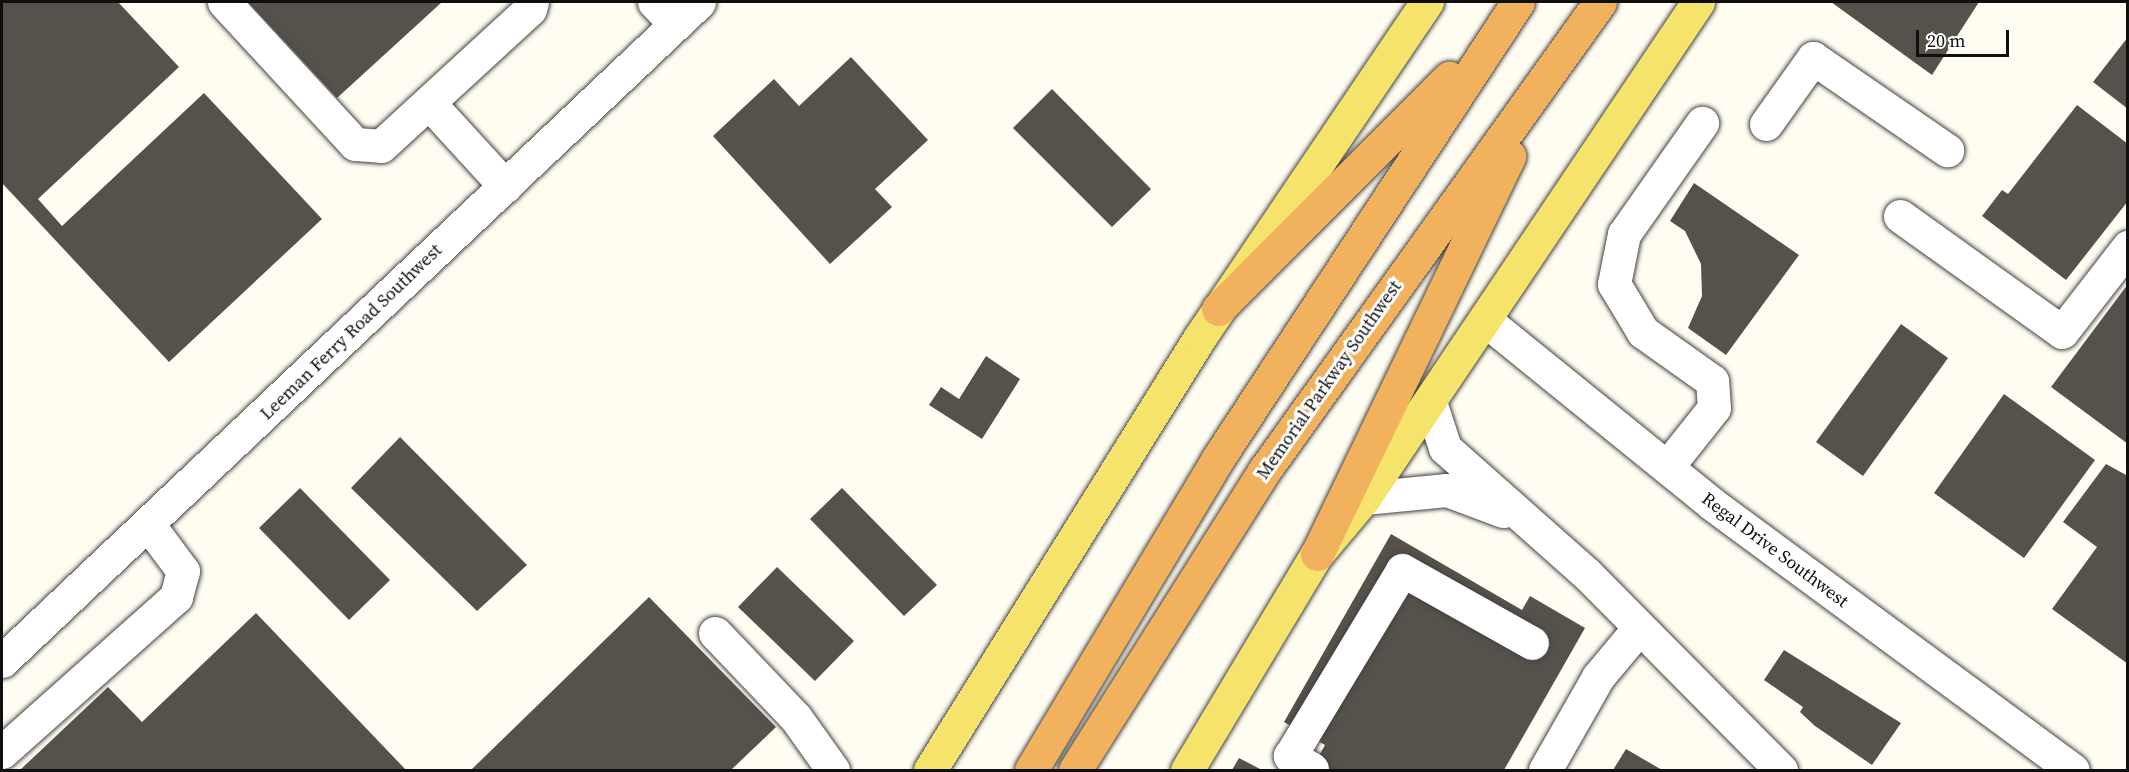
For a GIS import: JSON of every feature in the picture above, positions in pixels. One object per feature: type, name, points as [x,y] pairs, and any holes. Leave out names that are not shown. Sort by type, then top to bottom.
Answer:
[{"type":"highway","points":[[1031,771],[1217,460],[1477,58],[1518,2]]},
{"type":"highway","name":"Memorial Parkway Southwest","points":[[1075,771],[1264,471],[1538,94],[1600,2]]},
{"type":"highway","points":[[1218,309],[1438,86],[1477,58]]},
{"type":"highway","points":[[1317,554],[1538,94]]},
{"type":"main road","points":[[930,771],[1218,309],[1427,2]]},
{"type":"main road","points":[[1187,771],[1317,554],[1364,498],[1698,2]]},
{"type":"street","points":[[224,2],[355,144],[381,146],[530,9],[532,2]]},
{"type":"street","name":"Leeman Ferry Road Southwest","points":[[2,661],[505,186],[664,13],[699,2]]},
{"type":"street","points":[[1766,124],[1813,58],[1947,150]]},
{"type":"street","points":[[429,103],[505,186]]},
{"type":"street","points":[[1667,467],[1714,408],[1712,381],[1643,332],[1614,284],[1624,234],[1702,123]]},
{"type":"street","points":[[1900,216],[2062,332],[2127,247]]},
{"type":"street","name":"Regal Drive Southwest","points":[[1485,320],[1667,467],[2073,771]]},
{"type":"street","points":[[1430,402],[1445,448],[1518,518],[1587,574],[1780,771]]},
{"type":"street","points":[[1364,498],[1447,490],[1518,518]]},
{"type":"street","points":[[2,753],[176,597],[183,571],[148,524]]},
{"type":"street","points":[[1312,769],[1290,756],[1402,570],[1532,643]]},
{"type":"street","points":[[1545,771],[1598,677],[1640,628]]},
{"type":"street","points":[[715,633],[796,718],[833,771]]},
{"type":"building","points":[[2,2],[118,2],[179,67],[38,199],[62,226],[204,93],[322,219],[169,362],[2,183]]},
{"type":"building","points":[[248,2],[442,2],[337,98]]},
{"type":"building","points":[[1831,2],[1979,2],[1932,75]]},
{"type":"building","points":[[2128,37],[2128,109],[2093,82]]},
{"type":"building","points":[[851,57],[928,140],[875,189],[892,207],[830,264],[713,136],[774,79],[799,106]]},
{"type":"building","points":[[1052,89],[1151,189],[1112,227],[1013,128]]},
{"type":"building","points":[[2077,105],[2128,144],[2128,201],[2066,280],[1982,216],[2002,190],[2008,194]]},
{"type":"building","points":[[1694,183],[1799,255],[1726,355],[1688,328],[1702,296],[1701,264],[1685,231],[1670,221]]},
{"type":"building","points":[[2128,284],[2128,444],[2051,387]]},
{"type":"building","points":[[1901,324],[1948,358],[1863,476],[1816,442]]},
{"type":"building","points":[[986,356],[1020,379],[982,439],[929,405],[941,387],[959,399]]},
{"type":"building","points":[[2004,394],[2095,460],[2024,558],[1934,493]]},
{"type":"building","points":[[400,437],[527,565],[477,611],[351,488]]},
{"type":"building","points":[[2106,464],[2128,476],[2128,664],[2052,609],[2097,547],[2063,522]]},
{"type":"building","points":[[300,488],[390,580],[349,620],[259,528]]},
{"type":"building","points":[[842,488],[937,585],[904,616],[810,519]]},
{"type":"building","points":[[1391,534],[1522,610],[1530,596],[1585,628],[1504,770],[1311,770],[1325,745],[1284,722]]},
{"type":"building","points":[[777,567],[854,641],[815,681],[738,607]]},
{"type":"building","points":[[649,597],[776,727],[731,770],[471,770]]},
{"type":"building","points":[[256,613],[406,770],[20,770],[108,687],[142,722]]},
{"type":"building","points":[[1784,650],[1901,723],[1872,765],[1815,726],[1800,712],[1803,707],[1764,680]]},
{"type":"building","points":[[1626,749],[1662,770],[1613,770]]},
{"type":"building","points":[[1239,758],[1262,770],[1232,770]]}]
